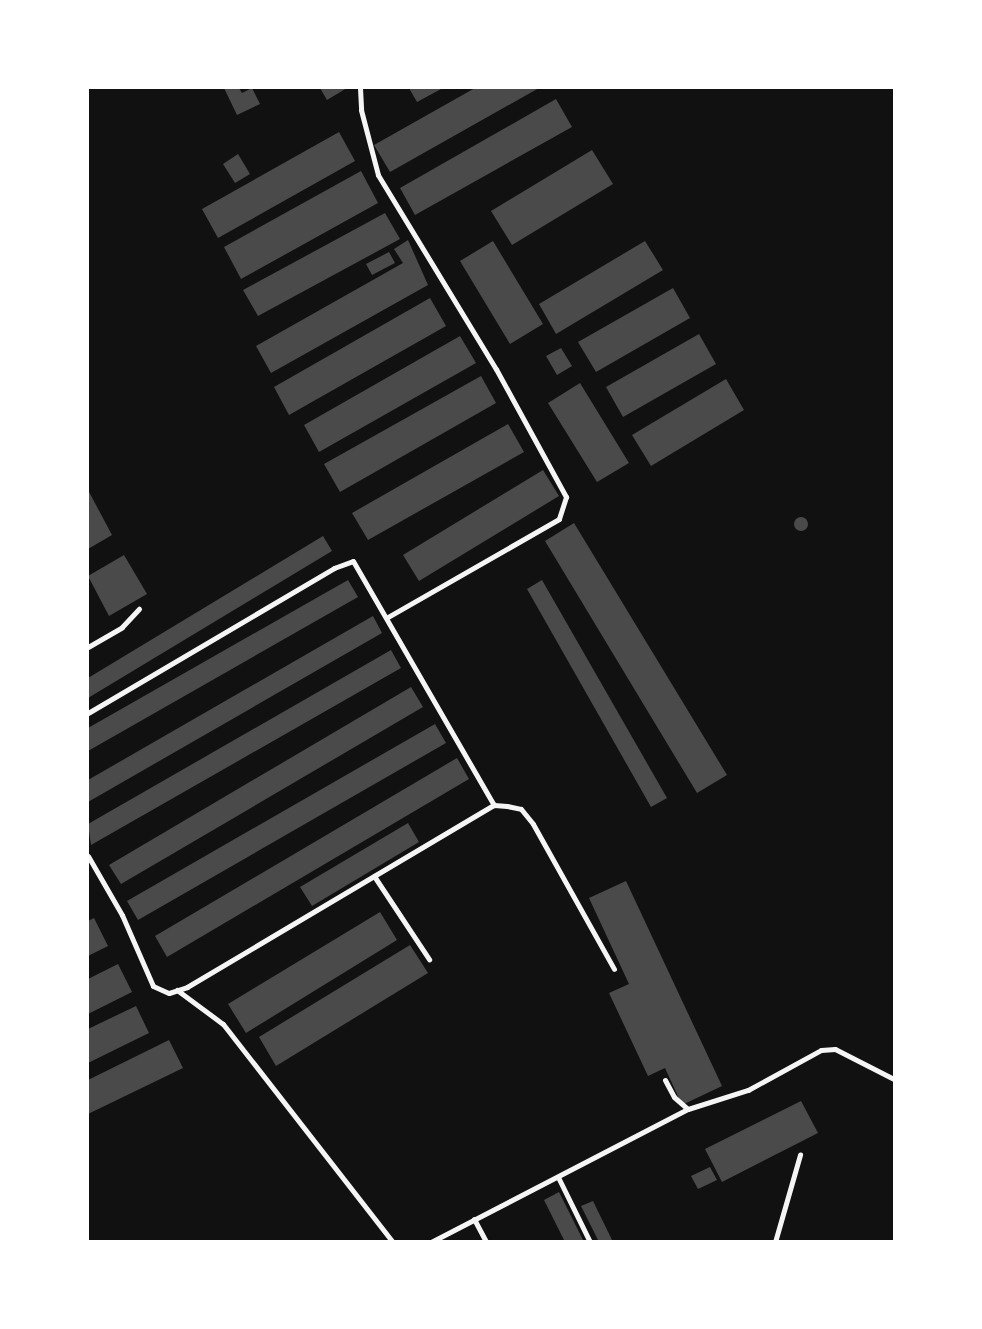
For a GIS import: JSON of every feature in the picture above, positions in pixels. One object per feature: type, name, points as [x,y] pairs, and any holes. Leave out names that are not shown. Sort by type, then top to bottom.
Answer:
[{"type":"lane","points":[[360,88],[361,110],[378,175],[503,380],[566,497],[559,519],[388,617]]},
{"type":"lane","points":[[88,712],[346,562],[358,565],[494,805]]},
{"type":"lane","points":[[88,647],[122,626],[139,609]]},
{"type":"lane","points":[[88,856],[122,915],[153,986],[158,991],[177,990],[494,805],[521,809],[533,824],[614,969]]},
{"type":"lane","points":[[374,876],[429,959]]},
{"type":"lane","points":[[177,990],[223,1024],[393,1241]]},
{"type":"lane","points":[[431,1241],[688,1110],[748,1090],[821,1049],[835,1049],[894,1079]]},
{"type":"lane","points":[[665,1080],[674,1097],[688,1110]]},
{"type":"lane","points":[[775,1241],[800,1155]]},
{"type":"lane","points":[[558,1177],[590,1241]]},
{"type":"lane","points":[[474,1219],[486,1241]]},
{"type":"building","points":[[224,88],[239,88],[242,93],[252,88],[260,104],[237,115]]},
{"type":"building","points":[[320,88],[347,88],[327,100]]},
{"type":"building","points":[[409,88],[443,88],[417,102]]},
{"type":"building","points":[[475,88],[539,88],[390,172],[374,145]]},
{"type":"building","points":[[556,99],[572,127],[415,215],[400,188]]},
{"type":"building","points":[[339,132],[355,161],[218,238],[202,209]]},
{"type":"building","points":[[592,150],[613,184],[512,245],[491,211]]},
{"type":"building","points":[[238,154],[250,174],[235,183],[223,164]]},
{"type":"building","points":[[361,171],[378,203],[241,279],[224,247]]},
{"type":"building","points":[[385,213],[400,239],[258,316],[243,290]]},
{"type":"building","points":[[408,240],[428,285],[271,373],[256,346],[403,263],[394,249]]},
{"type":"building","points":[[493,241],[543,324],[510,344],[460,261]]},
{"type":"building","points":[[645,241],[663,270],[556,334],[539,304]]},
{"type":"building","points":[[389,252],[395,263],[372,275],[366,264]]},
{"type":"building","points":[[673,288],[690,318],[596,372],[578,342]]},
{"type":"building","points":[[430,298],[446,326],[289,415],[274,387]]},
{"type":"building","points":[[699,334],[716,364],[623,417],[606,387]]},
{"type":"building","points":[[460,336],[476,363],[319,452],[304,425]]},
{"type":"building","points":[[561,348],[572,366],[557,375],[546,356]]},
{"type":"building","points":[[481,376],[496,403],[340,492],[324,464]]},
{"type":"building","points":[[726,379],[744,410],[651,466],[632,435]]},
{"type":"building","points":[[580,383],[629,463],[597,482],[548,403]]},
{"type":"building","points":[[508,424],[524,452],[368,540],[352,513]]},
{"type":"building","points":[[543,470],[559,496],[419,581],[403,555]]},
{"type":"building","points":[[88,490],[112,535],[88,549]]},
{"type":"building","points":[[801,517],[806,519],[806,529],[801,531],[796,529],[794,524],[796,519]]},
{"type":"building","points":[[574,523],[727,775],[697,793],[545,541]]},
{"type":"building","points":[[323,536],[332,551],[88,698],[88,678]]},
{"type":"building","points":[[124,555],[147,594],[109,616],[88,576]]},
{"type":"building","points":[[348,580],[358,597],[88,751],[88,728]]},
{"type":"building","points":[[542,580],[667,798],[651,807],[527,589]]},
{"type":"building","points":[[373,616],[382,633],[88,802],[88,780]]},
{"type":"building","points":[[391,650],[401,668],[91,845],[88,824]]},
{"type":"building","points":[[411,687],[423,707],[121,884],[109,865]]},
{"type":"building","points":[[435,724],[446,743],[138,920],[127,901]]},
{"type":"building","points":[[457,758],[469,779],[167,957],[155,936]]},
{"type":"building","points":[[408,823],[419,842],[312,906],[300,887]]},
{"type":"building","points":[[626,881],[722,1086],[682,1105],[665,1068],[648,1076],[609,993],[629,984],[589,898]]},
{"type":"building","points":[[380,912],[397,940],[246,1033],[228,1004]]},
{"type":"building","points":[[94,918],[108,946],[88,956],[88,921]]},
{"type":"building","points":[[410,945],[428,973],[276,1066],[259,1037]]},
{"type":"building","points":[[118,964],[132,992],[88,1014],[88,979]]},
{"type":"building","points":[[136,1006],[149,1033],[88,1063],[88,1029]]},
{"type":"building","points":[[169,1040],[183,1068],[88,1114],[88,1080]]},
{"type":"building","points":[[801,1101],[818,1133],[722,1182],[705,1149]]},
{"type":"building","points":[[710,1167],[717,1180],[698,1189],[691,1176]]},
{"type":"building","points":[[559,1192],[584,1242],[565,1242],[544,1200]]},
{"type":"building","points":[[593,1201],[613,1242],[599,1242],[581,1206]]}]
